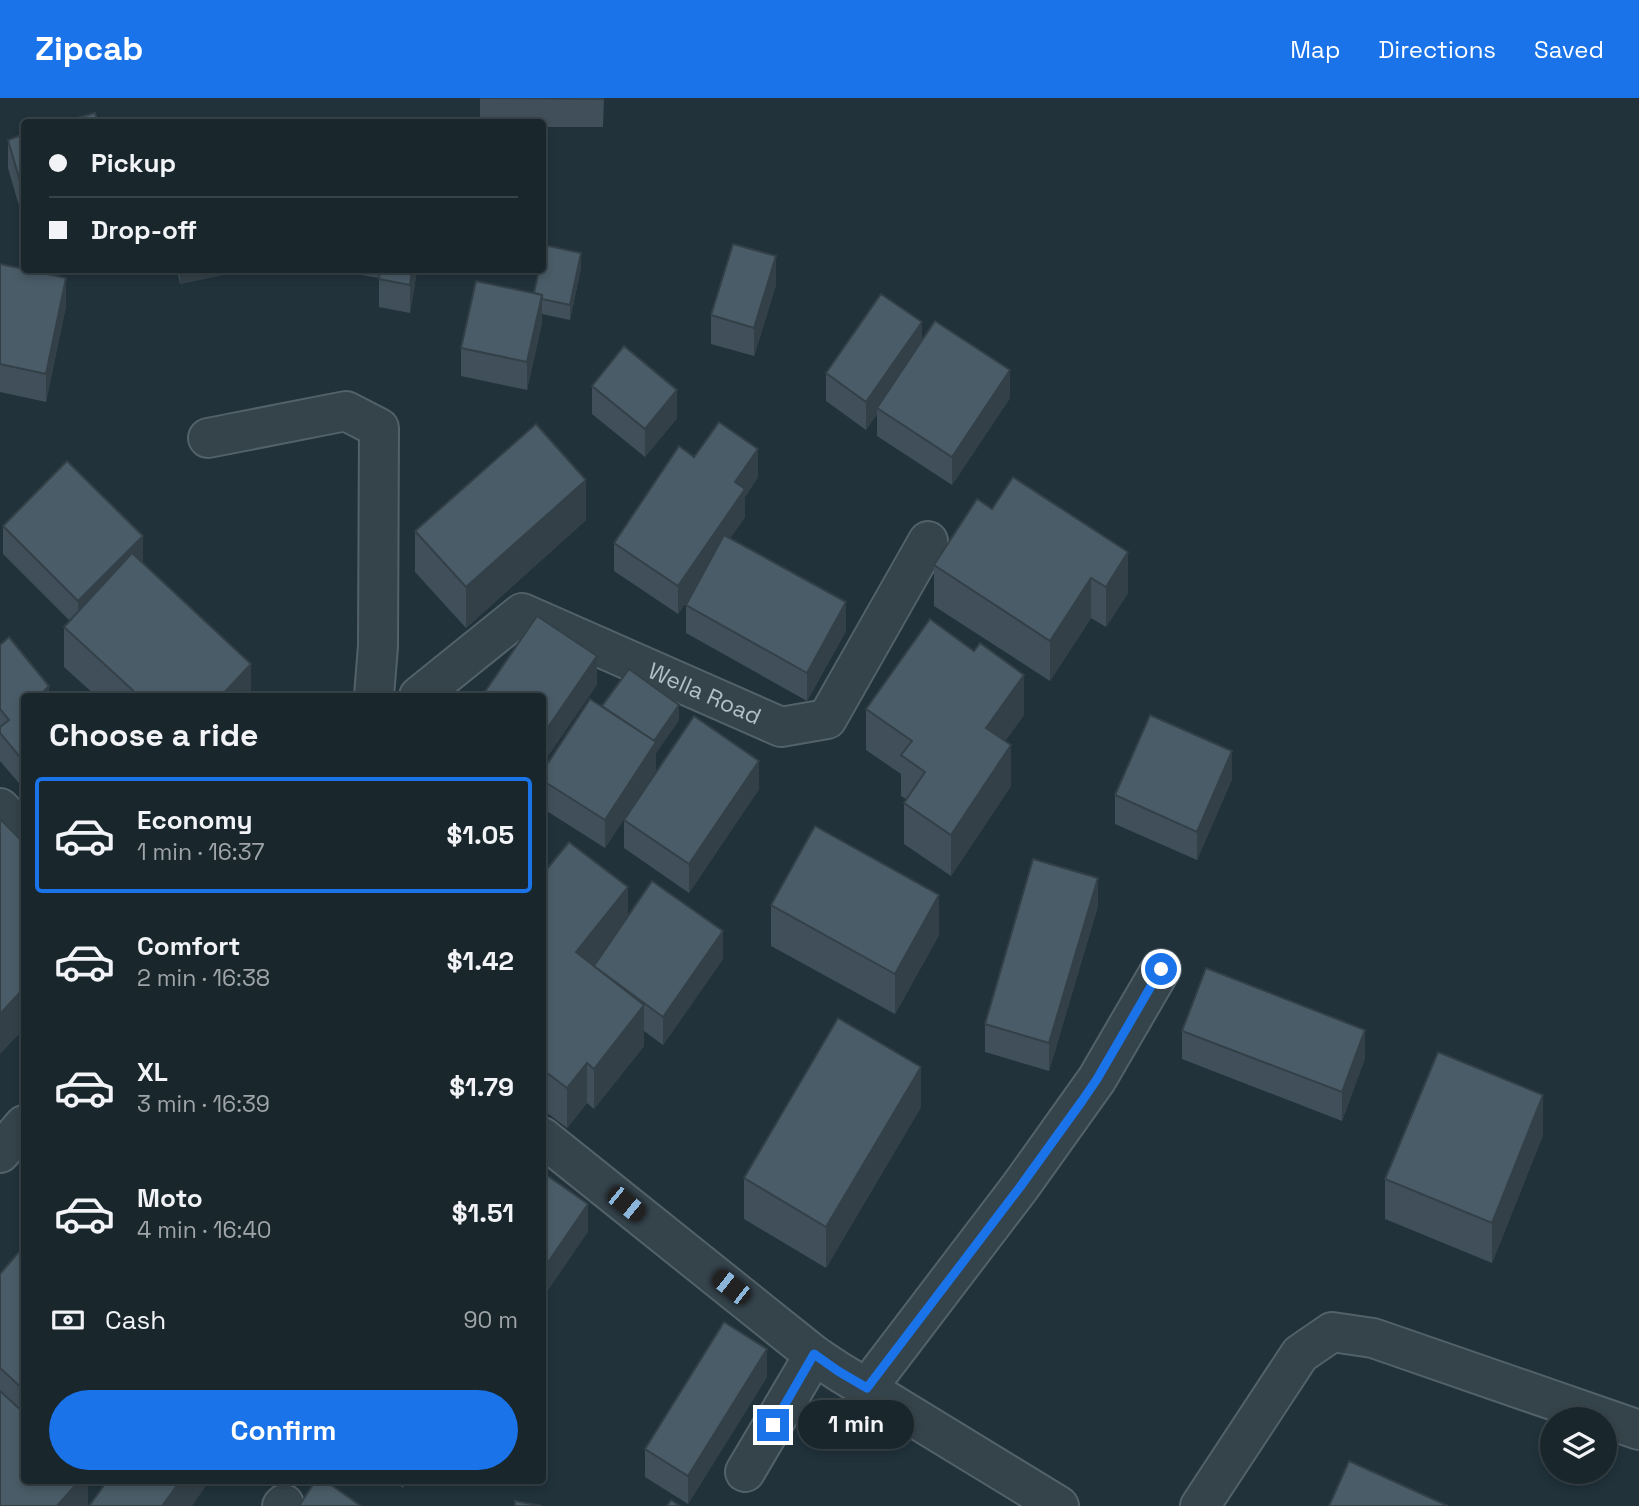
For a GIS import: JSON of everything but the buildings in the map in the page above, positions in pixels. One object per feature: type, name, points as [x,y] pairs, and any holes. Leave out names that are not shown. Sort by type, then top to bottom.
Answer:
[{"type":"street","points":[[208,438],[346,411],[379,428],[378,646],[374,693]]},
{"type":"street","name":"Wella Road","points":[[423,693],[522,613],[781,727],[827,719],[928,541]]},
{"type":"street","points":[[0,808],[21,831]]},
{"type":"street","points":[[867,1388],[1082,1101],[1161,969]]},
{"type":"street","points":[[0,1153],[21,1128]]},
{"type":"street","points":[[546,1140],[814,1354],[1059,1506]]},
{"type":"street","points":[[1200,1506],[1300,1354],[1332,1332],[1373,1338],[1639,1430]]},
{"type":"street","points":[[746,1472],[814,1354]]},
{"type":"route","points":[[773,1425],[814,1354],[867,1388],[1082,1101],[1161,969]]}]
